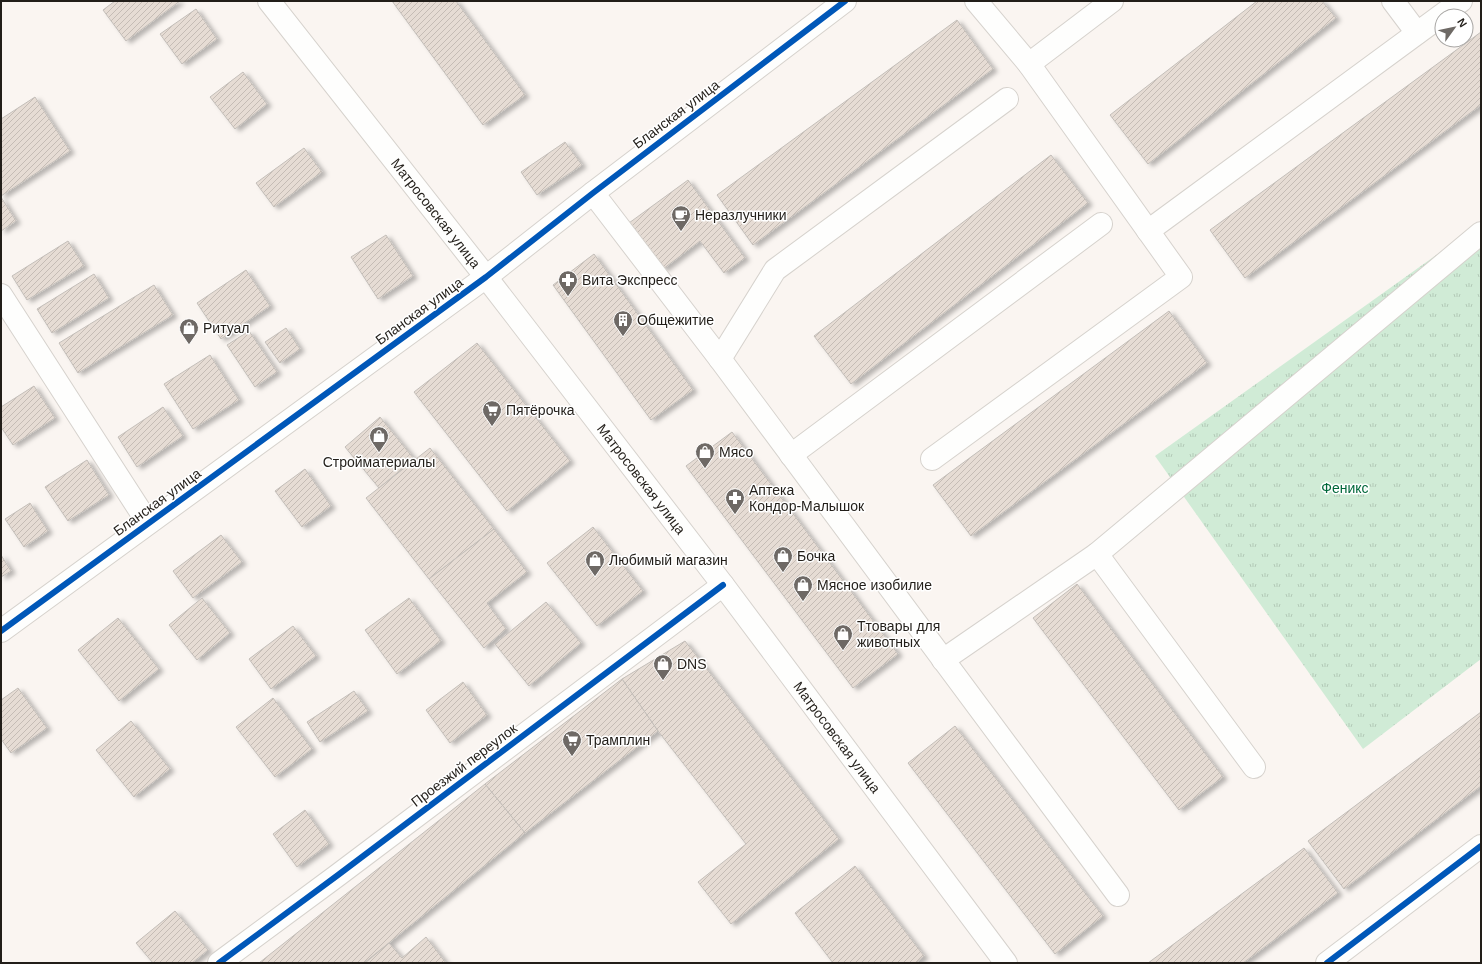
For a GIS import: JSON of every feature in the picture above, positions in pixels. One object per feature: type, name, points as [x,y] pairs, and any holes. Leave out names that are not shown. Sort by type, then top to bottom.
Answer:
[{"type":"main road","name":"Матросовская улица","points":[[269,1],[486,277],[723,585],[1006,963]]},
{"type":"main road","name":"Бланская улица","points":[[1,631],[486,277],[593,193],[845,1]]},
{"type":"main road","points":[[932,459],[1181,277],[1029,64],[976,1]]},
{"type":"main road","points":[[1029,64],[1112,1]]},
{"type":"main road","points":[[1393,1],[1417,33]]},
{"type":"main road","points":[[1148,231],[1461,1]]},
{"type":"main road","points":[[720,359],[775,270],[1007,99]]},
{"type":"main road","points":[[593,193],[720,359],[1118,895]]},
{"type":"main road","points":[[791,455],[1102,224]]},
{"type":"main road","points":[[943,660],[1097,554],[1481,233]]},
{"type":"main road","points":[[1,295],[148,523]]},
{"type":"main road","points":[[1097,554],[1254,767]]},
{"type":"main road","name":"Проезжий переулок","points":[[219,963],[723,585]]},
{"type":"main road","points":[[1327,963],[1481,846]]},
{"type":"green space","name":"Феникс","points":[[1481,223],[1481,659],[1363,749],[1155,456]]},
{"type":"building","points":[[115,1],[180,1],[126,41],[103,10]]},
{"type":"building","points":[[392,1],[456,1],[525,95],[483,125]]},
{"type":"building","points":[[1257,1],[1322,1],[1336,18],[1148,164],[1110,115]]},
{"type":"building","points":[[196,9],[217,39],[182,64],[160,34]]},
{"type":"building","points":[[957,20],[993,69],[753,245],[717,195]]},
{"type":"building","points":[[1481,32],[1481,105],[1245,278],[1210,230],[1459,48],[1474,48],[1474,37]]},
{"type":"building","points":[[243,72],[267,104],[235,129],[210,97]]},
{"type":"building","points":[[35,97],[70,151],[1,196],[1,119]]},
{"type":"building","points":[[565,142],[582,165],[537,195],[521,172]]},
{"type":"building","points":[[304,148],[322,172],[274,207],[256,183]]},
{"type":"building","points":[[1051,155],[1088,203],[851,384],[814,336]]},
{"type":"building","name":"Неразлучники","points":[[688,180],[745,258],[724,273],[700,241],[663,269],[629,223]]},
{"type":"building","points":[[1,197],[16,221],[1,231]]},
{"type":"building","points":[[386,235],[413,276],[378,299],[351,257]]},
{"type":"building","points":[[68,241],[84,266],[27,300],[12,276]]},
{"type":"building","name":"Общежитие","points":[[594,254],[693,390],[651,420],[553,285]]},
{"type":"building","points":[[246,270],[270,306],[221,339],[197,303]]},
{"type":"building","points":[[94,274],[109,298],[52,333],[37,309]]},
{"type":"building","points":[[154,285],[173,315],[78,373],[59,343]]},
{"type":"building","points":[[1169,311],[1207,363],[971,536],[933,485]]},
{"type":"building","points":[[286,328],[300,349],[280,363],[265,342]]},
{"type":"building","points":[[249,331],[277,372],[255,387],[227,345]]},
{"type":"building","name":"Пятёрочка","points":[[477,343],[570,461],[507,511],[414,392]]},
{"type":"building","points":[[210,355],[239,400],[193,429],[164,384]]},
{"type":"building","points":[[34,386],[55,418],[13,445],[1,427],[1,407]]},
{"type":"building","points":[[163,407],[183,436],[137,467],[118,437]]},
{"type":"building","name":"Стройматериалы","points":[[380,417],[414,459],[379,488],[345,447]]},
{"type":"building","points":[[732,432],[898,654],[853,688],[686,466]]},
{"type":"building","points":[[430,448],[494,529],[429,579],[366,498]]},
{"type":"building","points":[[87,460],[109,495],[68,521],[45,487]]},
{"type":"building","points":[[305,469],[331,506],[302,527],[275,491]]},
{"type":"building","points":[[30,503],[48,531],[24,547],[5,519]]},
{"type":"building","name":"Любимый магазин","points":[[593,527],[643,591],[597,626],[547,563]]},
{"type":"building","points":[[494,529],[527,572],[487,603],[506,629],[484,648],[429,579]]},
{"type":"building","points":[[221,535],[242,562],[193,598],[173,571]]},
{"type":"building","points":[[1,555],[11,571],[1,577]]},
{"type":"building","points":[[1077,584],[1223,777],[1179,810],[1033,618]]},
{"type":"building","points":[[202,598],[230,633],[197,660],[169,625]]},
{"type":"building","points":[[409,598],[441,641],[397,674],[365,630]]},
{"type":"building","points":[[546,602],[581,643],[529,686],[495,644]]},
{"type":"building","points":[[118,618],[159,669],[119,701],[78,650]]},
{"type":"building","points":[[293,626],[316,656],[271,689],[249,659]]},
{"type":"building","points":[[685,641],[839,839],[731,924],[698,882],[746,844],[658,731],[622,679]]},
{"type":"building","name":"Трамплин","points":[[622,679],[658,731],[525,833],[485,784]]},
{"type":"building","points":[[463,682],[487,715],[450,743],[426,710]]},
{"type":"building","points":[[18,688],[47,728],[11,753],[1,739],[1,700]]},
{"type":"building","points":[[354,691],[368,711],[320,742],[307,722]]},
{"type":"building","points":[[273,698],[312,749],[275,777],[236,727]]},
{"type":"building","points":[[1481,712],[1481,786],[1344,889],[1308,841]]},
{"type":"building","points":[[131,721],[170,769],[134,797],[96,750]]},
{"type":"building","points":[[955,726],[1103,916],[1055,954],[908,763]]},
{"type":"building","points":[[485,784],[525,833],[364,963],[259,963]]},
{"type":"building","points":[[305,810],[329,844],[297,867],[273,834]]},
{"type":"building","points":[[1304,848],[1338,893],[1243,963],[1148,963]]},
{"type":"building","points":[[855,866],[924,956],[916,963],[833,963],[795,913]]},
{"type":"building","points":[[175,911],[208,950],[192,963],[153,963],[136,943]]},
{"type":"building","points":[[426,937],[446,963],[365,963],[389,943],[402,958]]},
{"type":"cycle path","points":[[1,631],[486,277],[593,193],[845,1]]},
{"type":"cycle path","points":[[219,963],[723,585]]},
{"type":"cycle path","points":[[1327,963],[1481,846]]},
{"type":"place","name":"Неразлучники","points":[[681,232]]},
{"type":"place","name":"Вита Экспресс","points":[[568,297]]},
{"type":"place","name":"Общежитие","points":[[623,337]]},
{"type":"place","name":"Ритуал","points":[[189,345]]},
{"type":"place","name":"Пятёрочка","points":[[492,427]]},
{"type":"place","name":"Стройматериалы","points":[[379,453]]},
{"type":"place","name":"Мясо","points":[[705,469]]},
{"type":"place","name":"Аптека Кондор-Малышок","points":[[735,515]]},
{"type":"place","name":"Бочка","points":[[783,573]]},
{"type":"place","name":"Любимый магазин","points":[[595,577]]},
{"type":"place","name":"Мясное изобилие","points":[[803,602]]},
{"type":"place","name":"Ттовары для животных","points":[[843,651]]},
{"type":"place","name":"DNS","points":[[663,681]]},
{"type":"place","name":"Трамплин","points":[[572,757]]}]
